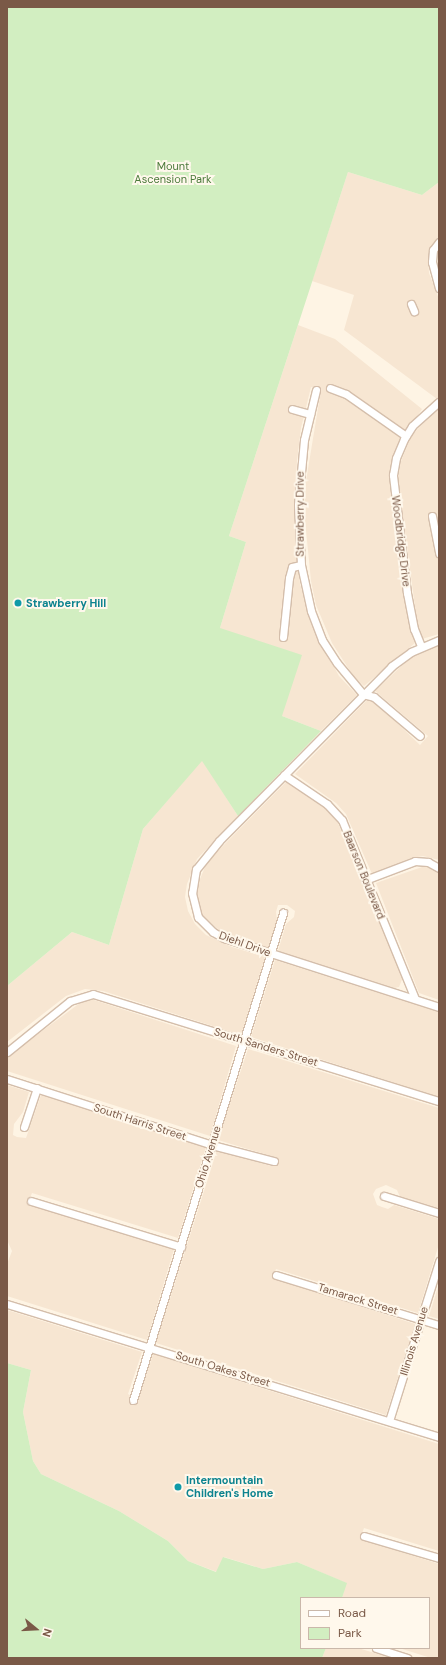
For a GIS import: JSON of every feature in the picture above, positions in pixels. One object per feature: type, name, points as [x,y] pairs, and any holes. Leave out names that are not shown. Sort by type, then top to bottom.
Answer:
[{"type":"street","points":[[439,242],[433,250],[432,262],[439,288]]},
{"type":"street","points":[[411,304],[414,311]]},
{"type":"street","points":[[330,388],[346,394],[406,436]]},
{"type":"street","name":"Strawberry Drive","points":[[316,390],[300,469],[298,505],[301,565],[311,611],[322,640],[337,663],[363,694],[374,697],[420,736]]},
{"type":"street","name":"Woodbridge Drive","points":[[421,646],[414,629],[395,496],[396,458],[406,436],[416,422],[439,402]]},
{"type":"street","points":[[292,409],[310,414]]},
{"type":"street","points":[[432,516],[439,553]]},
{"type":"street","points":[[283,637],[289,578],[292,567],[301,565]]},
{"type":"street","name":"Diehl Drive","points":[[439,640],[421,646],[401,658],[363,694],[206,855],[196,869],[192,885],[194,908],[204,925],[224,938],[439,1007]]},
{"type":"street","name":"Baarson Boulevard","points":[[284,775],[335,811],[342,820],[365,880],[415,999]]},
{"type":"street","points":[[365,880],[415,861],[428,862],[439,868]]},
{"type":"street","name":"Ohio Avenue","points":[[133,1400],[283,913]]},
{"type":"street","name":"South Sanders Street","points":[[7,1052],[70,1001],[93,994],[439,1101]]},
{"type":"street","name":"South Harris Street","points":[[7,1079],[212,1145],[274,1161]]},
{"type":"street","points":[[24,1127],[37,1088]]},
{"type":"street","points":[[384,1196],[439,1213]]},
{"type":"street","points":[[31,1201],[181,1247]]},
{"type":"street","name":"Illinois Avenue","points":[[389,1421],[439,1261]]},
{"type":"street","name":"Tamarack Street","points":[[276,1275],[439,1325]]},
{"type":"street","name":"South Oakes Street","points":[[7,1304],[150,1346],[439,1437]]},
{"type":"street","points":[[364,1536],[439,1558]]},
{"type":"street","points":[[379,1649],[407,1658]]},
{"type":"shaded area","points":[[348,172],[422,195],[439,182],[439,235],[428,258],[429,273],[439,299],[439,398],[437,399],[344,330],[354,295],[312,281]]},
{"type":"shaded area","points":[[298,325],[335,339],[422,409],[396,448],[391,477],[415,643],[364,686],[354,677],[332,643],[316,605],[311,581],[304,510],[306,481],[321,390],[311,387],[301,428],[294,510],[300,584],[315,632],[339,676],[357,695],[321,731],[282,716],[220,628],[246,542],[229,536]]},
{"type":"shaded area","points":[[439,407],[439,634],[422,639],[418,629],[398,479],[400,464],[411,436]]},
{"type":"shaded area","points":[[439,643],[439,860],[423,856],[412,858],[372,874],[346,814],[336,803],[295,774],[370,697],[420,745],[428,736],[375,691],[411,657]]},
{"type":"shaded area","points":[[202,760],[238,816],[197,859],[187,884],[185,897],[188,911],[195,924],[206,935],[232,947],[265,957],[241,1035],[103,991],[85,989],[66,996],[7,1042],[7,986],[72,932],[109,945],[143,829]]},
{"type":"shaded area","points":[[288,780],[335,816],[403,977],[399,987],[394,988],[278,951],[286,924],[294,917],[295,911],[287,905],[278,905],[276,912],[277,921],[268,948],[221,932],[202,915],[198,905],[198,884],[207,862]]},
{"type":"shaded area","points":[[425,866],[439,870],[439,1000],[419,993],[376,883]]},
{"type":"shaded area","points":[[275,960],[439,1012],[439,1097],[251,1037]]},
{"type":"shaded area","points":[[84,1000],[94,1000],[236,1046],[210,1136],[7,1071],[7,1057]]},
{"type":"shaded area","points":[[248,1049],[439,1108],[439,1208],[400,1197],[397,1190],[386,1185],[376,1189],[373,1194],[377,1205],[382,1207],[388,1209],[394,1205],[439,1219],[439,1244],[418,1313],[276,1269],[273,1278],[415,1324],[386,1415],[156,1343],[217,1150],[271,1166],[278,1158],[218,1140]]},
{"type":"shaded area","points":[[7,1085],[29,1092],[23,1112],[14,1124],[13,1135],[17,1137],[26,1138],[41,1095],[206,1147],[178,1238],[32,1193],[28,1203],[174,1249],[147,1340],[7,1296],[7,1264],[12,1251],[7,1240]]},
{"type":"shaded area","points":[[439,1284],[439,1319],[429,1316]]},
{"type":"shaded area","points":[[7,1310],[142,1352],[128,1394],[138,1401],[153,1354],[439,1444],[439,1551],[364,1528],[360,1539],[439,1564],[439,1658],[431,1658],[402,1649],[430,1649],[430,1597],[342,1597],[346,1583],[297,1562],[263,1569],[224,1557],[217,1572],[188,1561],[168,1541],[119,1511],[41,1474],[33,1461],[23,1412],[31,1370],[7,1363]]},
{"type":"shaded area","points":[[326,1649],[361,1649],[391,1658],[322,1658]]},
{"type":"green space","name":"Mount Ascension Park","points":[[7,7],[439,7],[439,182],[422,195],[348,172],[229,536],[246,542],[220,628],[302,655],[282,716],[321,731],[238,816],[202,761],[143,829],[109,945],[72,932],[7,986]]},
{"type":"green space","points":[[7,1363],[31,1370],[23,1412],[33,1461],[41,1474],[119,1511],[168,1541],[188,1561],[216,1572],[223,1557],[263,1569],[297,1562],[347,1583],[342,1597],[300,1597],[300,1649],[326,1649],[322,1658],[7,1658]]},
{"type":"place","name":"Strawberry Hill","points":[[18,603]]},
{"type":"place","name":"Intermountain Children's Home","points":[[178,1487]]}]
